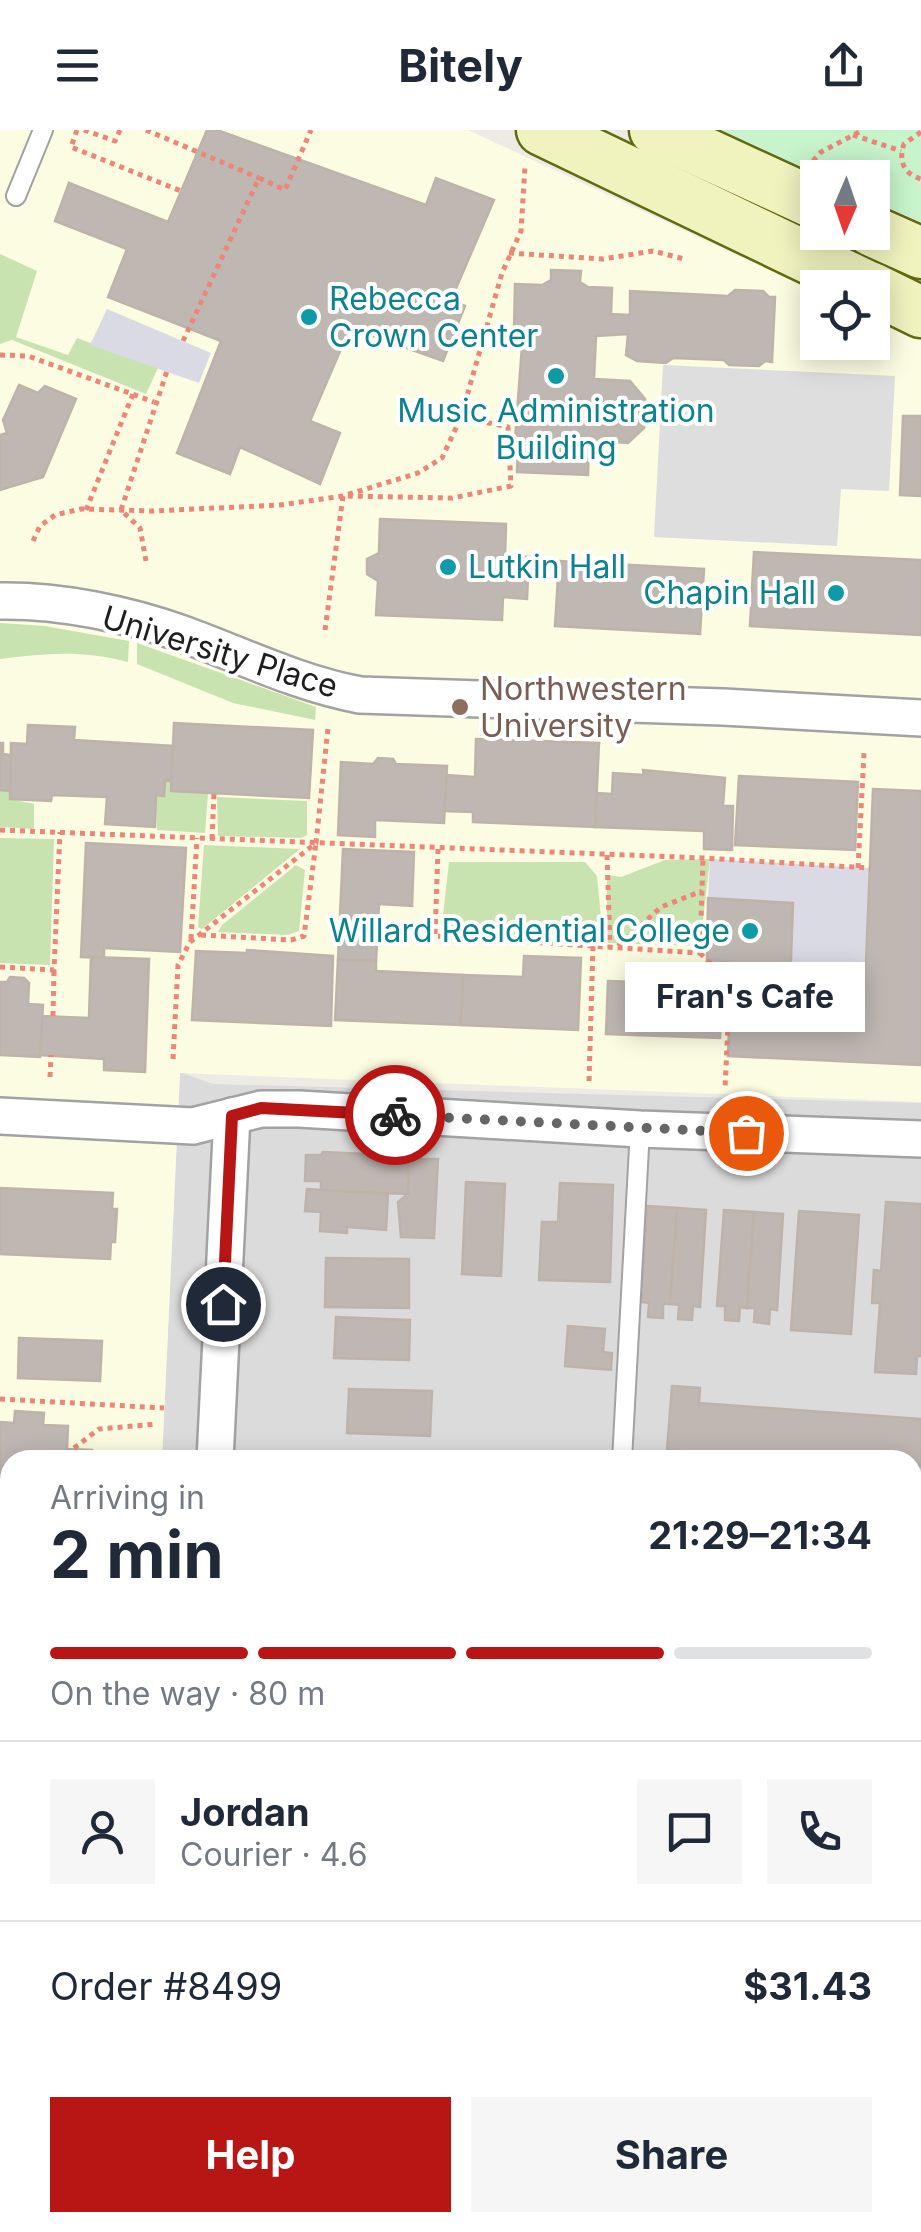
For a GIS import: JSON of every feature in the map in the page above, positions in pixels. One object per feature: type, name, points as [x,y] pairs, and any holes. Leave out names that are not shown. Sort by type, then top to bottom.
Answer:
[{"type":"street","points":[[655,130],[800,184]]},
{"type":"street","points":[[534,147],[829,270]]},
{"type":"street","points":[[890,239],[921,254]]},
{"type":"street","points":[[890,297],[921,312]]},
{"type":"street","name":"University Place","points":[[0,601],[34,600],[182,634],[290,676],[360,695],[921,718]]},
{"type":"street","points":[[0,1116],[193,1126],[261,1108],[640,1129],[921,1139]]},
{"type":"street","points":[[216,1450],[232,1116]]},
{"type":"lane","points":[[16,196],[43,130]]},
{"type":"lane","points":[[623,1450],[640,1129]]},
{"type":"path","points":[[77,130],[71,147],[181,191]]},
{"type":"path","points":[[84,130],[115,141],[120,130]]},
{"type":"path","points":[[146,130],[285,190],[311,130]]},
{"type":"path","points":[[819,160],[821,152],[864,130]]},
{"type":"path","points":[[921,132],[908,138],[901,151],[904,168],[921,180]]},
{"type":"path","points":[[853,136],[901,151]]},
{"type":"path","points":[[33,541],[40,526],[55,515],[86,510],[280,505],[343,496],[418,473],[442,458],[461,417],[509,253],[520,230],[534,147]]},
{"type":"path","points":[[183,341],[259,178]]},
{"type":"path","points":[[509,253],[602,259],[653,251],[684,259]]},
{"type":"path","points":[[0,355],[28,356],[154,402]]},
{"type":"path","points":[[121,510],[167,371]]},
{"type":"path","points":[[86,510],[133,394]]},
{"type":"path","points":[[343,496],[452,498],[511,486],[508,428],[461,417]]},
{"type":"path","points":[[326,630],[343,496]]},
{"type":"path","points":[[121,510],[140,528],[146,561]]},
{"type":"path","points":[[199,934],[291,940],[304,936],[328,728]]},
{"type":"path","points":[[858,868],[864,753]]},
{"type":"path","points":[[212,839],[214,794]]},
{"type":"path","points":[[0,830],[870,868]]},
{"type":"path","points":[[53,1016],[60,832]]},
{"type":"path","points":[[190,942],[197,838]]},
{"type":"path","points":[[173,1059],[178,964],[190,942],[316,843]]},
{"type":"path","points":[[438,849],[436,936],[700,952],[730,983],[725,1088]]},
{"type":"path","points":[[606,855],[614,947]]},
{"type":"path","points":[[700,952],[704,858]]},
{"type":"path","points":[[614,947],[661,908],[702,891]]},
{"type":"path","points":[[589,1081],[593,946]]},
{"type":"path","points":[[0,967],[54,970]]},
{"type":"path","points":[[50,1077],[52,1056]]},
{"type":"path","points":[[0,1399],[164,1408]]},
{"type":"path","points":[[71,1450],[98,1429],[157,1424]]},
{"type":"shaded area","name":"Northwestern University","points":[[0,130],[468,130],[800,284],[800,360],[890,360],[890,325],[921,340],[921,1102],[180,1073],[162,1450],[0,1450]]},
{"type":"shaded area","points":[[107,309],[211,353],[199,383],[90,345]]},
{"type":"shaded area","points":[[663,365],[895,376],[889,491],[841,489],[837,546],[654,537]]},
{"type":"shaded area","points":[[710,859],[870,868],[865,988],[790,985],[793,903],[708,898]]},
{"type":"shaded area","points":[[180,1072],[213,1084],[921,1103],[921,1450],[162,1450]]},
{"type":"green space","points":[[722,130],[921,130],[921,222],[890,208],[890,160],[800,160],[800,166]]},
{"type":"green space","points":[[0,254],[37,271],[16,337],[68,355],[77,338],[158,368],[146,394],[12,340],[0,344]]},
{"type":"green space","points":[[0,623],[45,626],[129,641],[128,662],[64,654],[0,659]]},
{"type":"green space","points":[[137,643],[316,707],[315,720],[233,703],[137,664]]},
{"type":"green space","points":[[165,781],[171,781],[171,791],[208,793],[205,833],[157,830],[156,795],[164,796]]},
{"type":"green space","points":[[0,791],[10,791],[10,799],[34,804],[34,829],[0,827]]},
{"type":"green space","points":[[217,797],[307,801],[307,835],[218,836]]},
{"type":"green space","points":[[0,838],[54,839],[50,965],[0,963]]},
{"type":"green space","points":[[204,845],[300,849],[202,929],[198,927]]},
{"type":"green space","points":[[710,859],[700,946],[607,943],[607,875],[621,877],[665,860]]},
{"type":"green space","points":[[449,862],[585,862],[597,876],[603,938],[441,933]]},
{"type":"green space","points":[[296,865],[305,870],[299,931],[288,935],[218,932],[222,925]]},
{"type":"building","name":"Rebecca Crown Center","points":[[207,130],[217,130],[426,205],[436,178],[494,200],[451,300],[465,306],[443,361],[350,328],[310,421],[340,433],[320,484],[240,447],[230,474],[177,453],[221,341],[108,297],[127,249],[55,221],[69,183],[168,222]]},
{"type":"building","name":"Music Administration Building","points":[[551,270],[581,271],[580,282],[588,287],[612,288],[611,314],[630,315],[630,291],[728,296],[735,290],[763,291],[775,297],[772,362],[765,361],[759,366],[729,365],[724,360],[637,361],[626,355],[628,334],[596,336],[594,379],[630,381],[645,399],[644,428],[628,443],[589,440],[588,475],[517,472],[515,439],[523,333],[514,332],[515,284],[542,285],[551,280]]},
{"type":"building","points":[[19,385],[38,393],[45,386],[76,399],[43,477],[0,490],[0,435],[7,433],[3,420]]},
{"type":"building","points":[[903,416],[921,416],[921,496],[900,495]]},
{"type":"building","name":"Lutkin Hall","points":[[380,519],[506,524],[505,556],[529,557],[527,599],[503,597],[502,620],[376,615],[378,581],[367,574],[367,559],[379,553]]},
{"type":"building","name":"Chapin Hall","points":[[754,552],[921,560],[921,635],[750,626]]},
{"type":"building","points":[[559,561],[704,569],[700,634],[555,626]]},
{"type":"building","points":[[174,723],[313,730],[309,798],[171,791]]},
{"type":"building","points":[[28,725],[75,727],[74,740],[173,746],[171,781],[165,781],[164,796],[156,795],[155,827],[105,824],[107,797],[52,795],[51,801],[10,799],[11,743],[27,744]]},
{"type":"building","points":[[476,739],[599,743],[595,827],[473,822],[473,812],[444,811],[446,775],[475,777]]},
{"type":"building","points":[[0,743],[3,754],[11,755],[10,791],[0,790]]},
{"type":"building","points":[[378,758],[393,759],[396,764],[447,766],[444,823],[375,820],[375,837],[338,835],[341,762],[373,764]]},
{"type":"building","points":[[643,770],[725,778],[723,806],[733,806],[732,850],[704,849],[704,831],[595,827],[597,793],[612,794],[613,773],[644,775]]},
{"type":"building","points":[[739,776],[858,782],[855,850],[735,845]]},
{"type":"building","name":"Willard Residential College","points":[[873,789],[921,791],[921,1065],[728,1056],[731,962],[707,960],[708,898],[793,903],[790,985],[865,988]]},
{"type":"building","points":[[86,843],[186,848],[180,952],[104,948],[104,958],[81,957]]},
{"type":"building","points":[[343,849],[414,852],[412,906],[379,904],[376,961],[338,960]]},
{"type":"building","points":[[196,951],[333,956],[331,1026],[192,1020]]},
{"type":"building","points":[[524,956],[581,958],[578,1030],[461,1025],[463,975],[523,977]]},
{"type":"building","points":[[91,957],[149,959],[145,1072],[104,1070],[104,1059],[40,1055],[42,1016],[89,1018]]},
{"type":"building","points":[[338,960],[376,961],[376,971],[463,975],[461,1025],[335,1020]]},
{"type":"building","points":[[10,977],[24,978],[29,983],[28,1004],[43,1005],[40,1057],[0,1055],[0,982],[7,982]]},
{"type":"building","points":[[608,981],[722,985],[720,1038],[606,1034]]},
{"type":"building","points":[[323,1152],[409,1156],[408,1194],[321,1191],[321,1181],[305,1181],[306,1155]]},
{"type":"building","points":[[409,1159],[438,1159],[434,1238],[401,1237],[398,1202],[408,1194]]},
{"type":"building","points":[[466,1182],[505,1184],[501,1276],[462,1274]]},
{"type":"building","points":[[560,1183],[613,1185],[610,1282],[539,1280],[542,1222],[558,1222]]},
{"type":"building","points":[[0,1188],[113,1193],[112,1209],[117,1209],[110,1259],[0,1254]]},
{"type":"building","points":[[307,1189],[388,1194],[386,1230],[347,1227],[347,1233],[320,1231],[321,1212],[305,1211]]},
{"type":"building","points":[[886,1202],[921,1204],[921,1356],[917,1356],[916,1374],[875,1372],[880,1303],[872,1303],[874,1270],[881,1271]]},
{"type":"building","points":[[647,1206],[677,1208],[670,1304],[663,1304],[663,1318],[648,1317],[649,1303],[641,1302]]},
{"type":"building","points":[[677,1208],[706,1210],[700,1307],[693,1306],[692,1320],[678,1319],[679,1305],[670,1304]]},
{"type":"building","points":[[724,1210],[754,1212],[747,1308],[740,1307],[739,1321],[725,1320],[725,1306],[717,1306]]},
{"type":"building","points":[[799,1211],[859,1215],[851,1334],[791,1330]]},
{"type":"building","points":[[754,1212],[783,1214],[777,1310],[770,1309],[769,1324],[754,1322],[755,1308],[747,1308]]},
{"type":"building","points":[[326,1258],[409,1259],[409,1308],[325,1307]]},
{"type":"building","points":[[336,1317],[410,1320],[409,1360],[334,1358]]},
{"type":"building","points":[[568,1326],[605,1329],[603,1352],[612,1353],[611,1370],[565,1366]]},
{"type":"building","points":[[19,1338],[102,1341],[100,1381],[18,1378]]},
{"type":"building","points":[[672,1386],[700,1388],[699,1403],[921,1419],[921,1450],[667,1450]]},
{"type":"building","points":[[349,1389],[432,1391],[430,1436],[347,1433]]},
{"type":"building","points":[[15,1411],[44,1413],[43,1425],[68,1426],[67,1449],[92,1450],[0,1450],[0,1422],[14,1423]]},
{"type":"way so far","points":[[395,1115],[746,1133]]},
{"type":"place","name":"Rebecca Crown Center","points":[[309,317]]},
{"type":"place","name":"Music Administration Building","points":[[556,376]]},
{"type":"place","name":"Lutkin Hall","points":[[448,567]]},
{"type":"place","name":"Chapin Hall","points":[[836,593]]},
{"type":"place","name":"Northwestern University","points":[[460,707]]},
{"type":"place","name":"Willard Residential College","points":[[750,931]]},
{"type":"place","name":"Fran's Cafe","points":[[746,1133]]},
{"type":"route","points":[[223,1304],[232,1116],[261,1108],[395,1115]]}]
